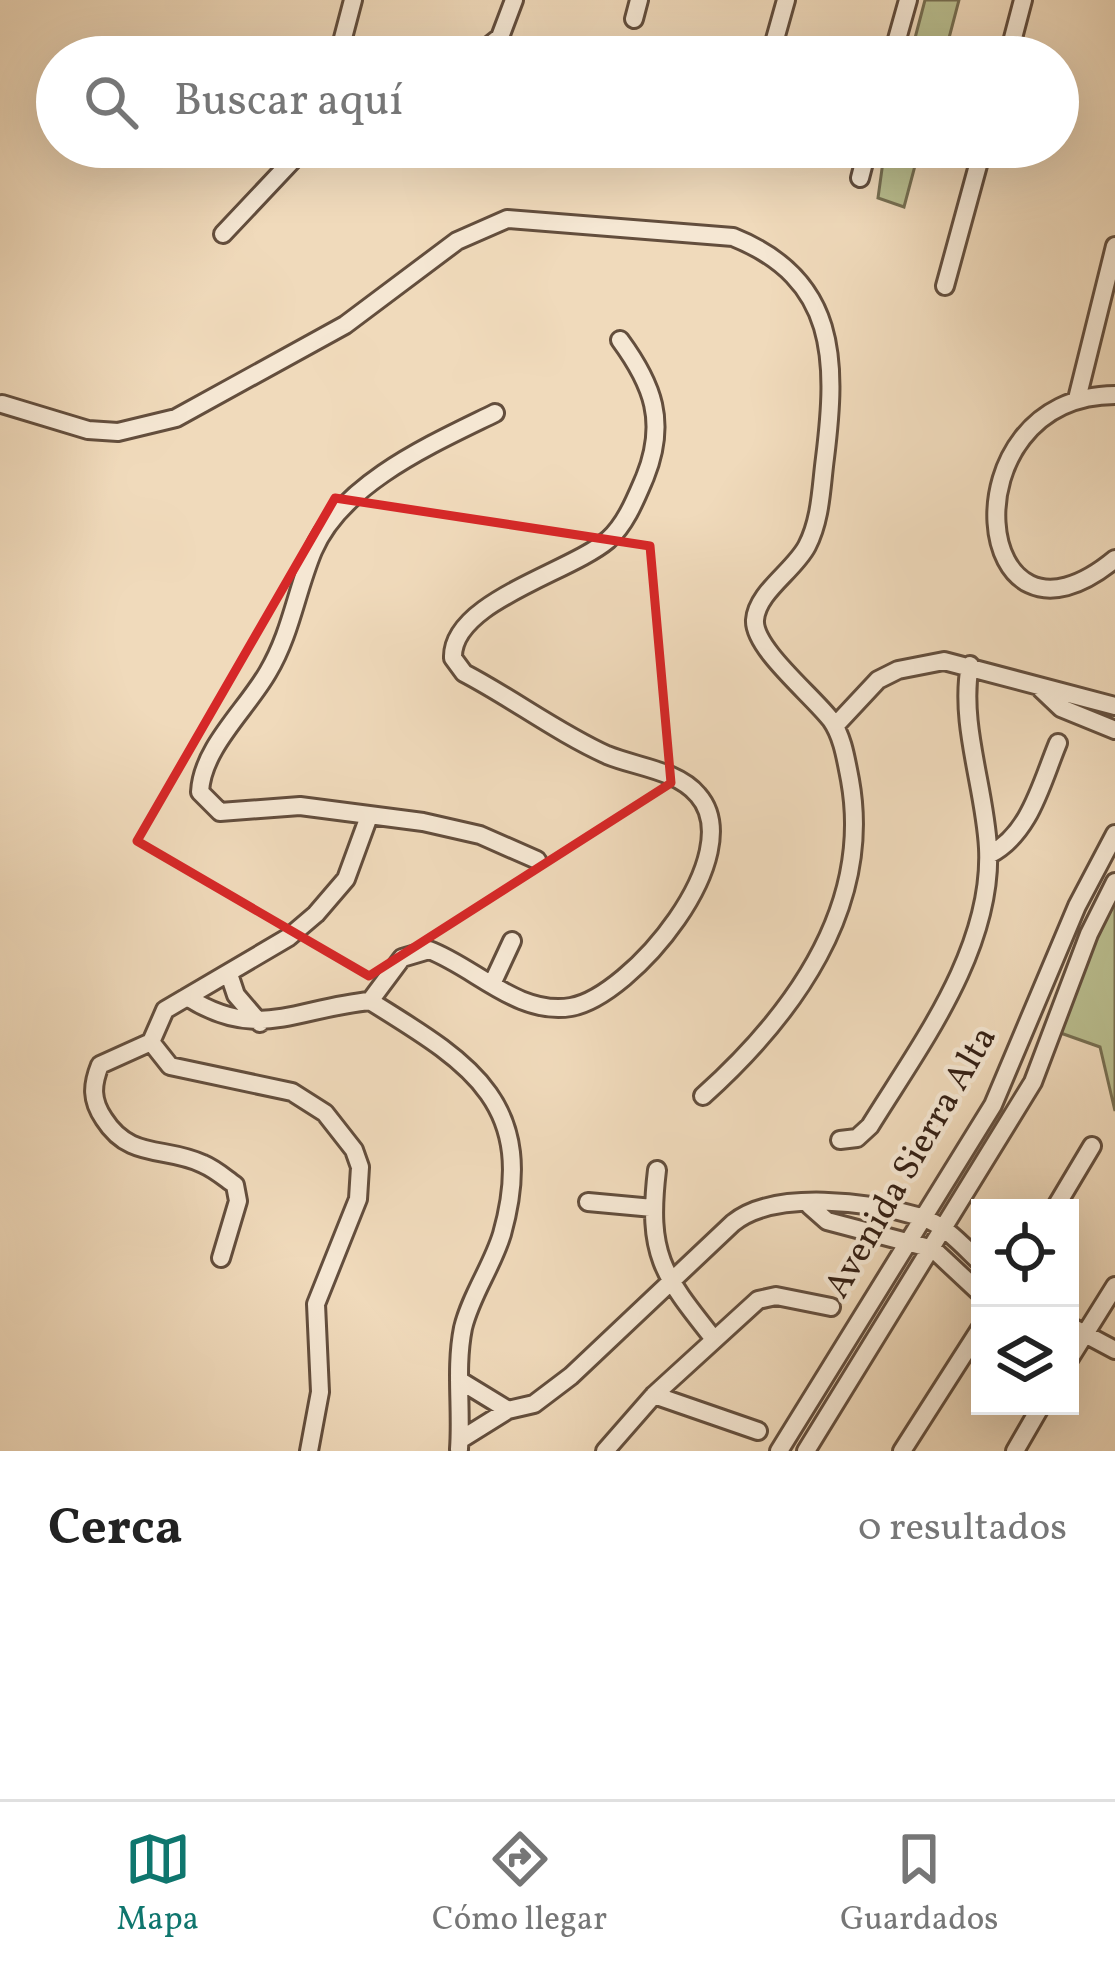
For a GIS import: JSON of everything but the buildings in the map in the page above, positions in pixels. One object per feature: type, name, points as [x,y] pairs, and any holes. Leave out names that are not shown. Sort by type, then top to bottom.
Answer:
[{"type":"street","points":[[344,36],[353,0]]},
{"type":"street","points":[[500,36],[514,0]]},
{"type":"street","points":[[634,19],[639,0]]},
{"type":"street","points":[[776,36],[786,0]]},
{"type":"street","points":[[898,36],[908,0]]},
{"type":"street","points":[[1014,36],[1024,0]]},
{"type":"street","points":[[223,234],[285,168]]},
{"type":"street","points":[[860,178],[863,168]]},
{"type":"street","points":[[946,286],[977,168]]},
{"type":"street","points":[[2,404],[103,431],[140,430],[176,418],[345,325],[457,241],[507,219],[733,237],[776,260],[797,280],[825,326],[834,386],[817,524],[804,552],[758,608],[755,622],[764,646],[835,725],[853,798],[847,886],[824,948],[792,1004],[704,1096]]},
{"type":"street","points":[[1077,399],[1115,246]]},
{"type":"street","points":[[187,997],[214,1014],[260,1023],[370,1001],[401,958],[417,951],[442,955],[534,1004],[572,1006],[590,1000],[648,955],[674,926],[708,855],[710,818],[687,784],[589,746],[464,673],[454,658],[457,634],[473,615],[595,548],[626,518],[650,465],[658,418],[652,391],[620,340]]},
{"type":"street","points":[[1115,395],[1077,399],[1048,417],[1002,470],[993,515],[998,538],[1018,574],[1047,590],[1076,588],[1115,560]]},
{"type":"street","points":[[495,413],[383,476],[330,523],[305,570],[282,648],[201,780],[203,801],[220,812],[300,806],[452,827],[537,860]]},
{"type":"street","points":[[835,725],[858,697],[898,670],[944,661],[1107,703],[1091,720]]},
{"type":"street","points":[[840,1140],[856,1138],[870,1126],[946,1001],[974,932],[988,855],[966,707],[970,665]]},
{"type":"street","points":[[1042,689],[1061,708],[1115,730]]},
{"type":"street","points":[[988,855],[1005,847],[1026,822],[1058,743]]},
{"type":"street","points":[[151,1042],[157,1019],[289,937],[331,898],[353,864],[368,819]]},
{"type":"street","name":"Avenida Sierra Alta","points":[[779,1451],[993,1105],[1076,906],[1115,834]]},
{"type":"street","name":"Avenida Sierra Alta","points":[[806,1451],[1033,1082],[1070,982],[1115,882]]},
{"type":"street","points":[[492,984],[512,940]]},
{"type":"street","points":[[229,974],[236,995],[260,1023]]},
{"type":"street","points":[[1050,975],[1070,982]]},
{"type":"street","points":[[370,1001],[462,1059],[481,1077],[503,1124],[508,1203],[490,1264],[470,1305],[459,1380],[459,1445]]},
{"type":"street","points":[[151,1042],[100,1065],[92,1085],[98,1110],[116,1138],[136,1150],[201,1162],[236,1185],[238,1201],[221,1258]]},
{"type":"street","points":[[151,1042],[170,1066],[274,1085],[308,1100],[354,1150],[358,1199],[316,1304],[320,1392],[308,1451]]},
{"type":"street","points":[[1060,1199],[1092,1146]]},
{"type":"street","points":[[658,1170],[652,1235],[668,1282],[713,1338]]},
{"type":"street","points":[[459,1445],[508,1410],[534,1404],[571,1376],[748,1211],[781,1202],[810,1206],[830,1201],[922,1217],[946,1229],[971,1253]]},
{"type":"street","points":[[588,1202],[653,1208]]},
{"type":"street","points":[[810,1206],[827,1221],[933,1249],[971,1285]]},
{"type":"street","points":[[856,1228],[861,1207]]},
{"type":"street","points":[[1079,1327],[1115,1286]]},
{"type":"street","points":[[605,1451],[713,1338],[766,1298],[831,1307]]},
{"type":"street","points":[[1079,1330],[1108,1348]]},
{"type":"street","points":[[902,1451],[971,1343]]},
{"type":"street","points":[[459,1380],[508,1410]]},
{"type":"street","points":[[654,1395],[758,1431]]},
{"type":"street","points":[[1015,1451],[1036,1415]]},
{"type":"highlighted area","points":[[335,498],[650,546],[671,783],[369,976],[137,841]]},
{"type":"green space","points":[[925,0],[959,0],[950,36],[916,36]]},
{"type":"green space","points":[[882,168],[914,168],[904,207],[878,198]]},
{"type":"green space","points":[[1115,880],[1115,1111],[1100,1047],[1055,1031]]}]
